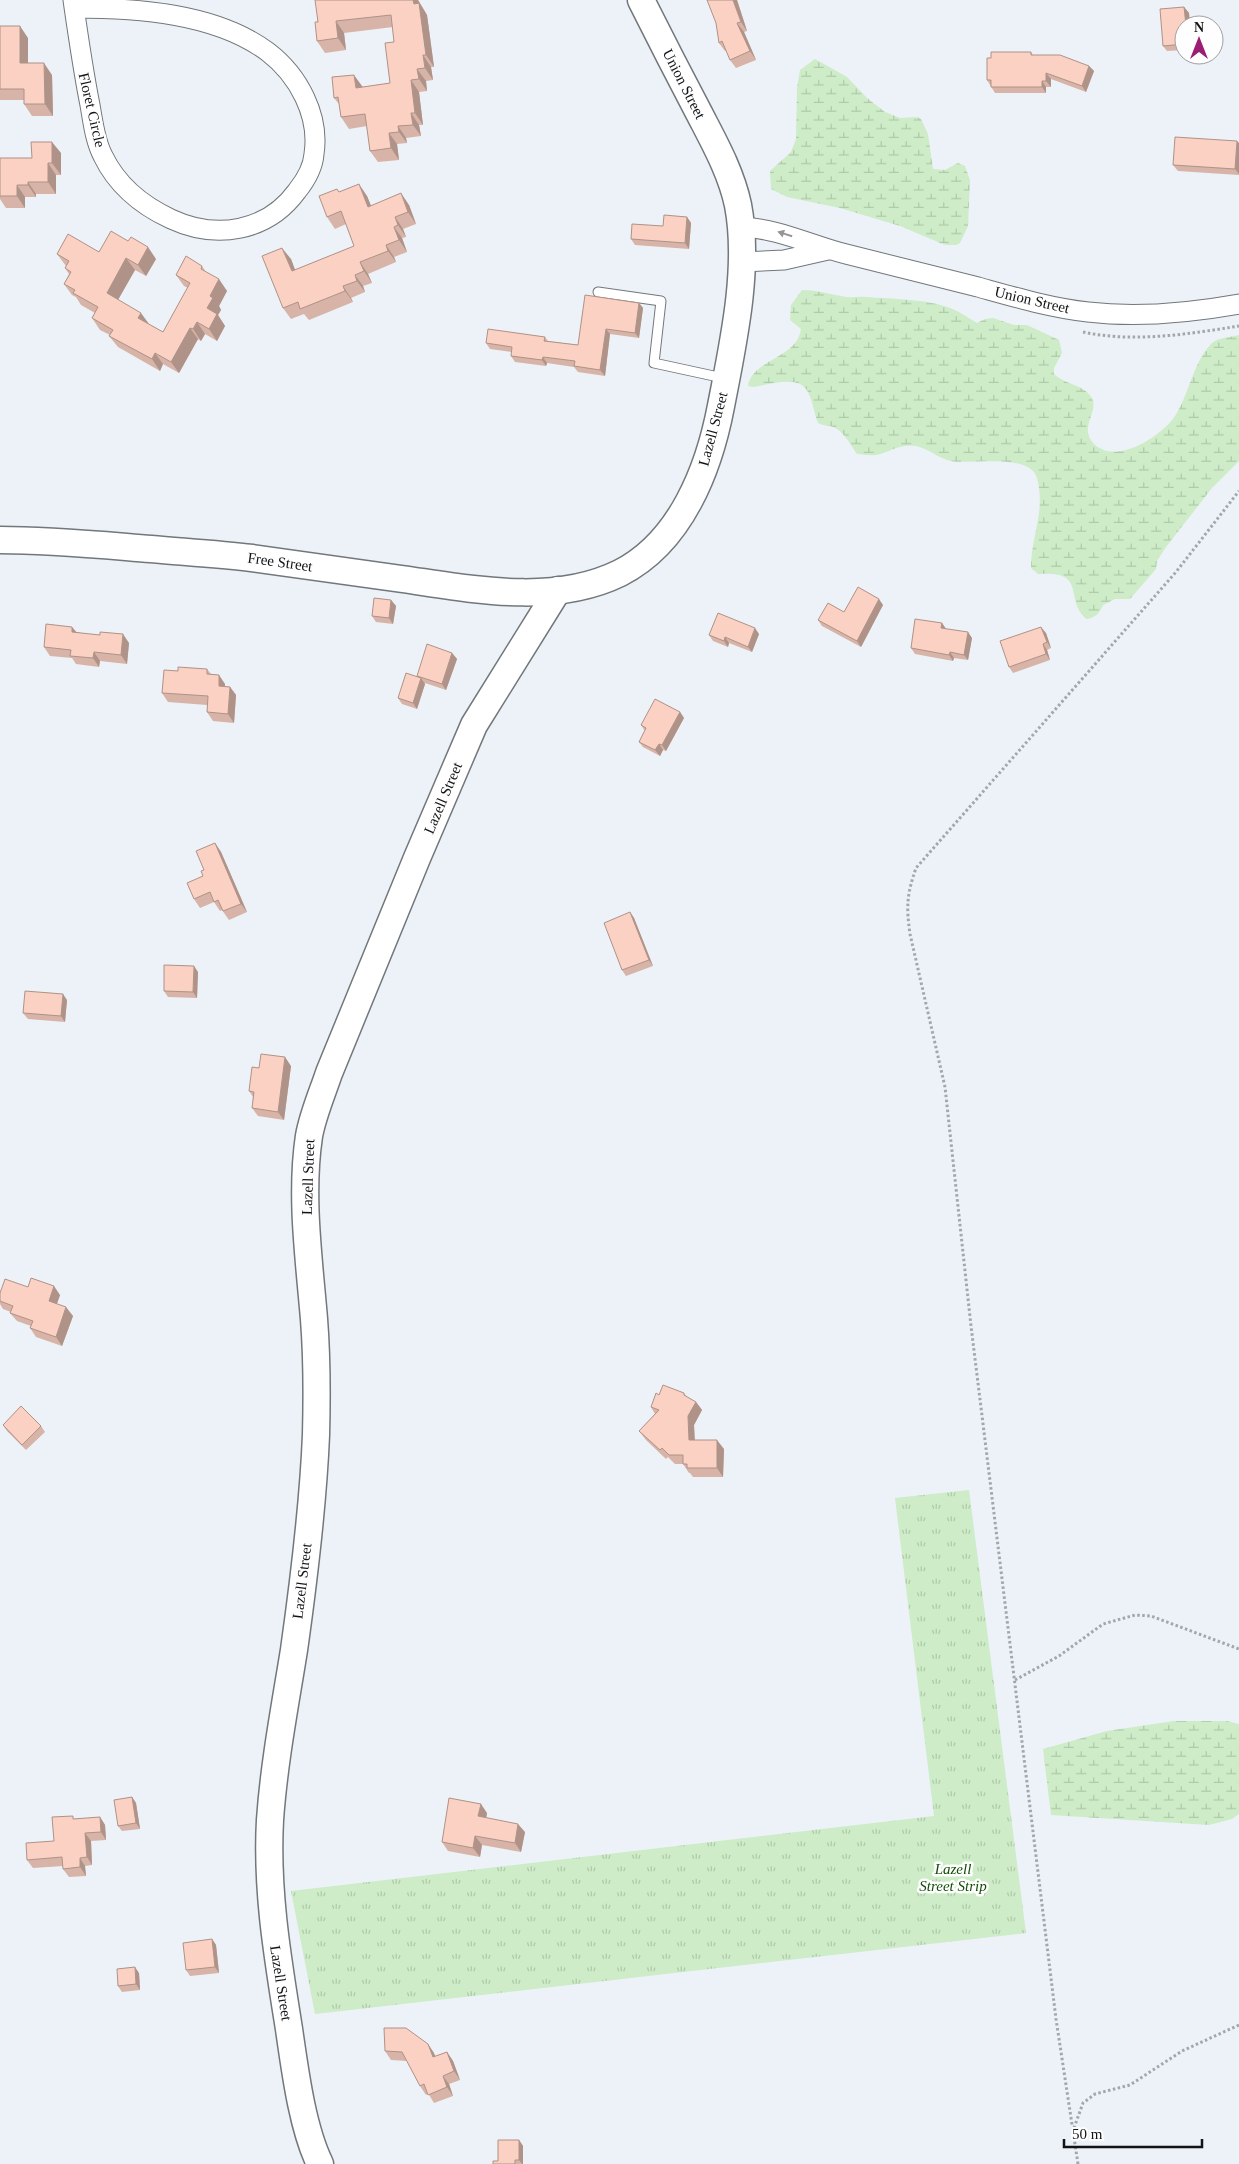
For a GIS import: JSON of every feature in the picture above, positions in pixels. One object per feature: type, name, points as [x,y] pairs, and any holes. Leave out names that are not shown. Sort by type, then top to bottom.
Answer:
[{"type":"street","name":"Union Street","points":[[641,0],[720,154],[733,185],[740,227],[741,262],[784,260],[828,250]]},
{"type":"street","name":"Floret Circle","points":[[74,4],[150,12],[213,25],[241,36],[267,51],[287,69],[306,100],[314,128],[314,155],[306,179],[293,197],[277,213],[259,224],[235,230],[210,231],[182,224],[166,217],[135,197],[115,176],[103,156],[79,50],[74,4]]},
{"type":"street","name":"Union Street","points":[[740,227],[761,228],[787,234],[828,250],[1042,304],[1088,312],[1126,315],[1172,314],[1239,304]]},
{"type":"street","name":"Lazell Street","points":[[320,2164],[314,2151],[302,2104],[274,1939],[270,1903],[269,1850],[274,1787],[296,1638],[313,1480],[316,1378],[306,1207],[306,1163],[310,1134],[317,1106],[330,1073],[417,858],[474,725],[558,590],[588,584],[618,574],[642,559],[661,542],[684,511],[700,478],[714,437],[726,379],[741,262]]},
{"type":"street","name":"Free Street","points":[[0,540],[57,542],[248,558],[491,591],[558,590]]},
{"type":"lane","points":[[598,292],[661,301],[654,363],[726,379]]},
{"type":"path","points":[[1078,2164],[1056,2019],[974,1345],[945,1087],[910,934],[907,913],[908,891],[916,868],[1176,572],[1239,491]]},
{"type":"path","points":[[1015,1680],[1060,1656],[1103,1624],[1136,1615],[1151,1616],[1239,1649]]},
{"type":"path","points":[[1074,2129],[1083,2103],[1095,2094],[1130,2085],[1182,2051],[1239,2025]]},
{"type":"green space","points":[[815,59],[847,77],[867,98],[885,112],[900,118],[917,117],[921,119],[928,134],[933,169],[945,170],[958,163],[965,166],[970,180],[968,226],[960,243],[945,245],[900,226],[840,208],[787,197],[771,189],[770,171],[791,152],[796,139],[797,88],[800,70]]},
{"type":"green space","points":[[802,290],[849,297],[898,299],[931,303],[953,309],[977,323],[993,318],[1014,325],[1027,325],[1059,340],[1062,353],[1054,368],[1054,374],[1058,378],[1089,393],[1093,404],[1088,426],[1090,438],[1094,444],[1103,450],[1114,452],[1125,450],[1147,441],[1166,426],[1173,419],[1183,401],[1199,361],[1211,344],[1216,340],[1239,335],[1239,461],[1212,488],[1166,547],[1157,561],[1156,569],[1130,599],[1115,599],[1103,605],[1095,616],[1087,619],[1076,603],[1070,581],[1054,574],[1038,574],[1031,568],[1040,501],[1037,478],[1032,470],[1011,462],[951,461],[911,445],[876,455],[857,454],[839,430],[818,423],[810,396],[801,385],[789,382],[748,386],[751,377],[757,370],[792,347],[798,339],[801,329],[790,320],[791,305]]},
{"type":"green space","name":"Lazell Street Strip","points":[[969,1490],[1026,1933],[315,2014],[291,1891],[934,1816],[895,1498]]},
{"type":"green space","points":[[1174,1721],[1227,1721],[1239,1724],[1239,1814],[1232,1819],[1209,1825],[1051,1815],[1043,1749],[1107,1731]]},
{"type":"building","points":[[315,0],[413,0],[414,4],[419,3],[426,55],[423,55],[425,68],[417,69],[419,79],[411,80],[415,113],[411,113],[413,125],[398,126],[399,132],[389,133],[391,148],[370,151],[365,114],[341,117],[338,97],[334,98],[332,77],[354,75],[356,88],[390,83],[385,43],[394,42],[391,15],[336,21],[338,38],[317,41],[315,22],[318,22]]},
{"type":"building","points":[[707,0],[733,0],[741,22],[737,23],[750,51],[730,60],[722,41],[719,43],[716,23]]},
{"type":"building","points":[[1184,7],[1185,15],[1174,15],[1174,45],[1163,46],[1160,9]]},
{"type":"building","points":[[0,26],[20,26],[20,63],[44,63],[45,104],[24,104],[24,89],[0,89]]},
{"type":"building","points":[[991,52],[1031,52],[1031,55],[1060,55],[1089,66],[1082,86],[1046,73],[1046,81],[1042,81],[1042,87],[991,87],[991,80],[987,80],[987,58],[991,58]]},
{"type":"building","points":[[1175,137],[1237,141],[1235,169],[1173,165]]},
{"type":"building","points":[[31,142],[52,142],[52,163],[48,163],[48,182],[28,182],[28,185],[17,185],[17,196],[0,196],[0,158],[32,158]]},
{"type":"building","points":[[359,184],[368,207],[401,193],[408,212],[395,217],[398,225],[394,227],[399,240],[386,245],[388,251],[360,262],[364,271],[355,275],[357,281],[343,286],[345,291],[300,309],[298,302],[283,308],[262,256],[282,248],[292,271],[354,246],[341,211],[327,217],[319,196],[337,189],[339,192]]},
{"type":"building","points":[[664,215],[687,217],[685,243],[631,239],[632,224],[663,226]]},
{"type":"building","points":[[111,231],[128,241],[131,237],[148,247],[138,265],[126,258],[107,293],[141,313],[138,318],[163,332],[190,283],[176,275],[186,256],[202,266],[201,269],[219,279],[210,296],[213,298],[207,308],[217,314],[209,329],[197,322],[193,329],[190,328],[171,362],[155,353],[152,359],[109,336],[113,330],[92,318],[98,307],[73,293],[75,290],[64,284],[71,272],[65,268],[69,261],[57,254],[68,234],[99,252]]},
{"type":"building","points":[[585,295],[639,303],[635,333],[606,329],[600,370],[574,366],[575,361],[543,357],[542,360],[511,356],[512,347],[486,343],[488,329],[545,337],[544,341],[578,345]]},
{"type":"building","points":[[858,587],[879,599],[857,641],[818,620],[828,603],[844,612]]},
{"type":"building","points":[[374,598],[391,600],[389,618],[372,616]]},
{"type":"building","points":[[718,613],[755,628],[748,647],[725,637],[724,641],[709,635]]},
{"type":"building","points":[[915,619],[942,623],[941,628],[968,632],[964,655],[950,652],[949,655],[911,648]]},
{"type":"building","points":[[46,624],[72,627],[72,632],[100,635],[100,632],[123,634],[121,655],[94,652],[93,658],[70,656],[71,650],[44,647]]},
{"type":"building","points":[[1041,627],[1047,642],[1043,644],[1046,654],[1009,667],[1000,641]]},
{"type":"building","points":[[427,644],[452,653],[442,684],[417,676]]},
{"type":"building","points":[[178,667],[207,669],[207,674],[219,675],[219,686],[230,687],[228,714],[207,712],[208,696],[162,693],[164,670],[178,671]]},
{"type":"building","points":[[406,673],[421,678],[413,703],[398,698]]},
{"type":"building","points":[[655,699],[680,712],[662,745],[659,744],[655,750],[639,742],[646,728],[641,725]]},
{"type":"building","points":[[215,843],[241,904],[223,911],[218,900],[214,902],[210,892],[194,899],[187,883],[203,876],[201,871],[204,870],[196,851]]},
{"type":"building","points":[[630,912],[649,960],[622,970],[604,923]]},
{"type":"building","points":[[164,965],[194,966],[193,992],[164,991]]},
{"type":"building","points":[[25,991],[63,994],[61,1016],[23,1013]]},
{"type":"building","points":[[261,1054],[285,1057],[278,1112],[252,1108],[254,1092],[249,1091],[252,1067],[259,1068]]},
{"type":"building","points":[[31,1278],[54,1286],[49,1301],[66,1307],[56,1337],[30,1328],[33,1321],[10,1313],[13,1306],[0,1301],[0,1293],[5,1279],[28,1287]]},
{"type":"building","points":[[663,1385],[684,1393],[684,1395],[696,1402],[688,1416],[689,1440],[717,1440],[717,1468],[687,1468],[687,1464],[683,1464],[683,1455],[669,1455],[662,1448],[660,1450],[639,1431],[659,1410],[651,1407],[656,1393],[659,1395]]},
{"type":"building","points":[[21,1406],[41,1426],[22,1445],[3,1425]]},
{"type":"building","points":[[132,1797],[136,1823],[118,1826],[114,1800]]},
{"type":"building","points":[[449,1798],[481,1804],[478,1816],[518,1824],[515,1843],[475,1836],[473,1848],[442,1842]]},
{"type":"building","points":[[73,1816],[73,1819],[100,1817],[101,1832],[85,1833],[87,1857],[80,1858],[80,1867],[63,1869],[62,1857],[27,1860],[26,1843],[54,1841],[52,1817]]},
{"type":"building","points":[[212,1939],[215,1967],[186,1970],[183,1943]]},
{"type":"building","points":[[135,1967],[136,1984],[118,1986],[117,1969]]},
{"type":"building","points":[[384,2028],[406,2028],[428,2044],[433,2057],[447,2052],[454,2071],[443,2076],[447,2087],[428,2095],[424,2084],[420,2086],[402,2052],[385,2051]]},
{"type":"building","points":[[498,2140],[519,2140],[519,2160],[515,2160],[515,2164],[493,2164],[493,2161],[498,2161]]}]
